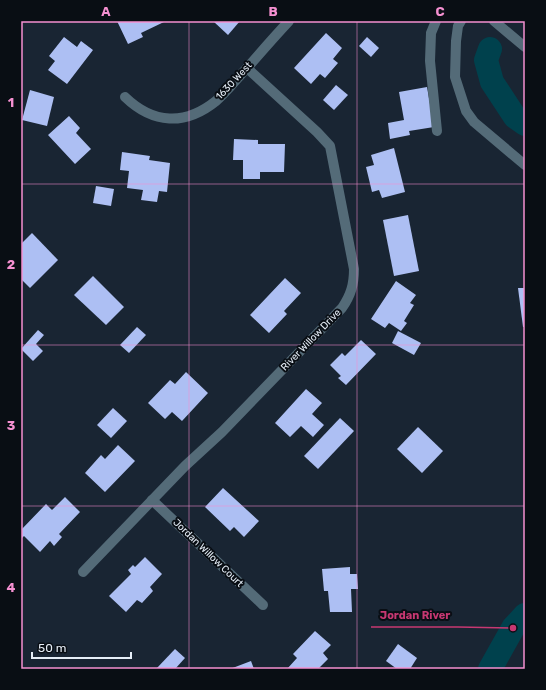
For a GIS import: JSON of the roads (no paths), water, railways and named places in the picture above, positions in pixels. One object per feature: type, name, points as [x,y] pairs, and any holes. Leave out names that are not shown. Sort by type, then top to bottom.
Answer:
[{"type":"street","name":"1630 West","points":[[125,97],[144,112],[163,118],[178,118],[203,109],[213,103],[228,90],[289,21]]},
{"type":"street","points":[[436,21],[431,34],[430,61],[437,131]]},
{"type":"street","points":[[461,21],[458,26],[456,41],[455,77],[466,111],[479,127],[525,165]]},
{"type":"street","points":[[494,21],[525,47]]},
{"type":"street","name":"River Willow Drive","points":[[83,572],[185,466],[222,432],[342,308],[352,289],[354,269],[330,146],[317,132],[247,68]]},
{"type":"street","name":"Jordan Willow Court","points":[[152,500],[263,605]]},
{"type":"waterway","points":[[490,49],[486,60],[492,82],[515,117],[525,124]]},
{"type":"waterway","points":[[490,669],[513,628],[525,615]]},
{"type":"place","name":"Jordan River","points":[[513,628]]}]
